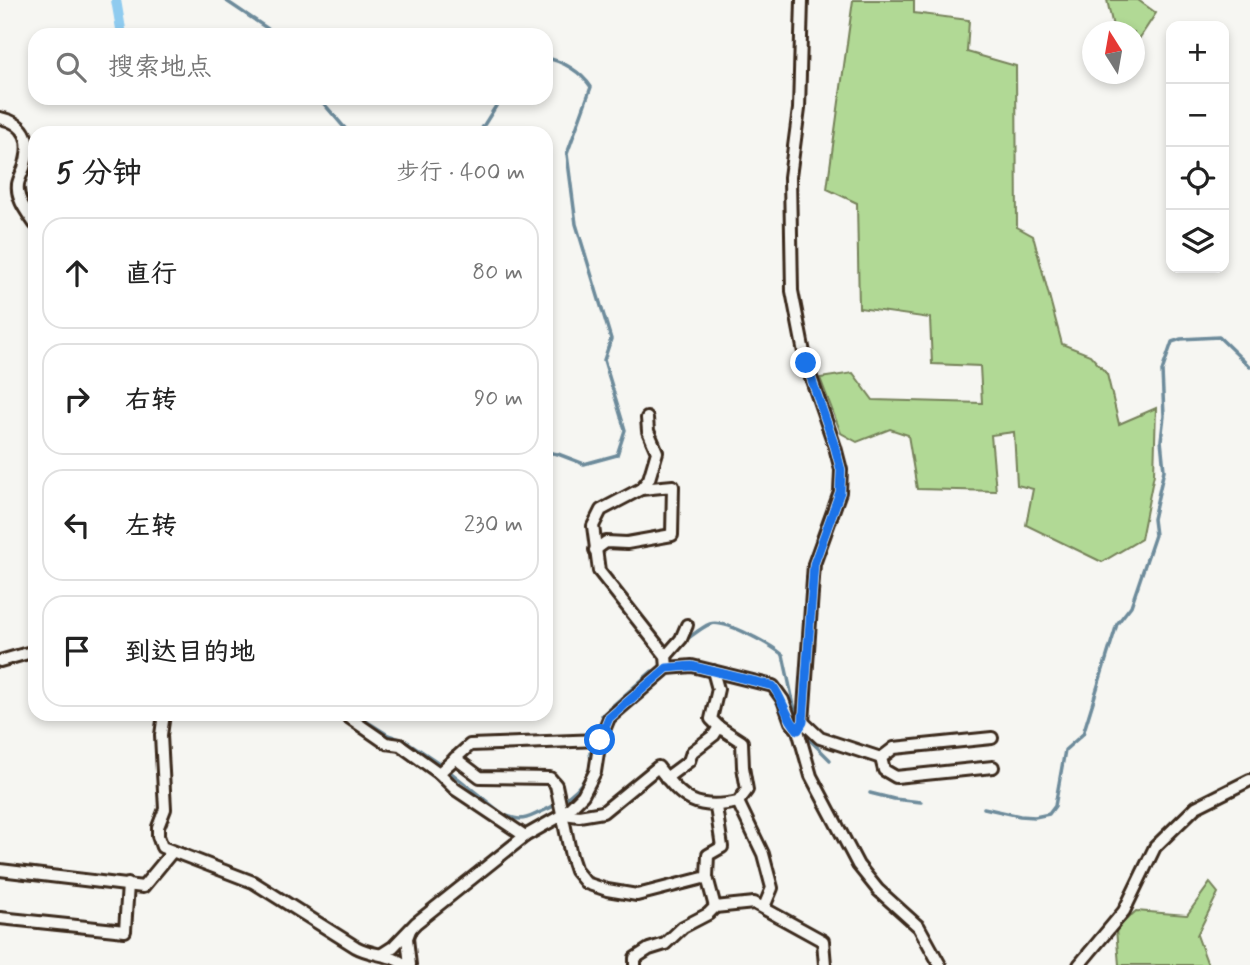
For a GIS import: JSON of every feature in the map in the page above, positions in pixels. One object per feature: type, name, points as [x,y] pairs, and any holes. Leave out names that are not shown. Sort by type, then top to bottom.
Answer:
[{"type":"street","points":[[802,0],[799,109],[790,177],[792,291],[806,363],[841,470],[840,492],[814,564],[801,726],[811,776],[858,865],[878,890],[919,927],[940,965]]},
{"type":"street","points":[[0,118],[14,121],[24,131],[28,142],[25,164],[18,183],[19,199],[28,213]]},
{"type":"street","points":[[641,489],[649,479],[657,452],[648,431],[648,418]]},
{"type":"street","points":[[595,550],[606,542],[627,543],[672,536],[673,486],[641,489],[601,510],[593,526],[595,550],[599,571],[666,656],[667,668]]},
{"type":"street","points":[[666,656],[681,639],[687,625]]},
{"type":"street","points":[[0,661],[28,653]]},
{"type":"street","points":[[382,954],[393,947],[410,928],[561,807],[583,795],[595,772],[600,740],[609,718],[667,668],[692,666],[773,686],[783,700],[791,722],[820,738],[881,758]]},
{"type":"street","points":[[561,807],[579,816],[603,812],[658,767],[676,790],[698,803],[716,807],[738,802],[747,790],[742,742],[711,719],[718,689],[713,671]]},
{"type":"street","points":[[163,721],[161,735],[165,809],[158,827],[162,847],[253,882],[366,953],[382,954],[407,965],[407,938],[410,928]]},
{"type":"street","points":[[354,721],[386,743],[400,745],[446,766],[480,777],[550,778],[556,785],[576,871],[586,883],[607,891],[637,895],[707,877]]},
{"type":"street","points":[[666,778],[689,761],[692,752],[714,735],[719,727]]},
{"type":"street","points":[[881,758],[894,748],[992,738]]},
{"type":"street","points":[[446,766],[470,745],[600,740]]},
{"type":"street","points":[[881,758],[884,770],[896,777],[993,767]]},
{"type":"street","points":[[446,766],[455,789],[525,836]]},
{"type":"street","points":[[1079,965],[1124,911],[1155,847],[1196,807],[1250,780]]},
{"type":"street","points":[[738,802],[764,854],[772,888],[764,907]]},
{"type":"street","points":[[715,906],[707,877],[708,855],[722,847],[716,807]]},
{"type":"street","points":[[0,870],[143,887],[172,852]]},
{"type":"street","points":[[0,918],[125,932],[128,884]]},
{"type":"street","points":[[635,965],[635,958],[649,949],[665,944],[682,927],[708,914],[715,906],[746,903],[764,907],[824,941],[825,965]]},
{"type":"green space","points":[[853,0],[914,0],[914,13],[969,20],[967,52],[1016,66],[1017,227],[1033,236],[1062,344],[1090,355],[1107,374],[1119,424],[1156,408],[1154,474],[1141,539],[1102,562],[1026,525],[1033,489],[1017,485],[1014,432],[991,435],[996,491],[917,489],[908,435],[890,429],[857,442],[841,433],[820,378],[853,373],[873,400],[982,403],[980,366],[932,364],[930,318],[859,308],[857,203],[827,189]]},
{"type":"green space","points":[[1107,0],[1138,0],[1156,13],[1145,30],[1145,21],[1112,21]]},
{"type":"green space","points":[[1210,883],[1218,893],[1197,935],[1208,965],[1119,965],[1116,929],[1136,911],[1187,915]]},
{"type":"waterway","points":[[116,0],[121,28]]},
{"type":"waterway","points":[[225,0],[267,28]]},
{"type":"waterway","points":[[553,60],[571,68],[591,87],[567,154],[576,224],[611,339],[604,360],[625,430],[617,455],[584,464],[553,453]]},
{"type":"waterway","points":[[325,105],[343,126]]},
{"type":"waterway","points":[[483,126],[497,105]]},
{"type":"waterway","points":[[984,808],[1035,817],[1049,814],[1055,806],[1065,750],[1083,734],[1117,624],[1131,606],[1155,535],[1153,519],[1164,470],[1161,440],[1164,416],[1162,371],[1172,342],[1219,337],[1250,367]]},
{"type":"waterway","points":[[686,640],[707,625],[717,623],[759,639],[783,655],[796,715]]},
{"type":"waterway","points":[[602,715],[652,671]]},
{"type":"waterway","points":[[366,721],[388,735],[406,741],[439,763],[504,815],[516,819],[523,819],[550,808],[576,790],[588,773],[590,753]]},
{"type":"waterway","points":[[809,739],[830,760]]},
{"type":"waterway","points":[[870,793],[921,802]]},
{"type":"route","points":[[600,740],[609,718],[667,668],[692,666],[773,686],[783,700],[791,722],[798,730],[803,722],[814,564],[840,492],[841,470],[806,363]]}]
